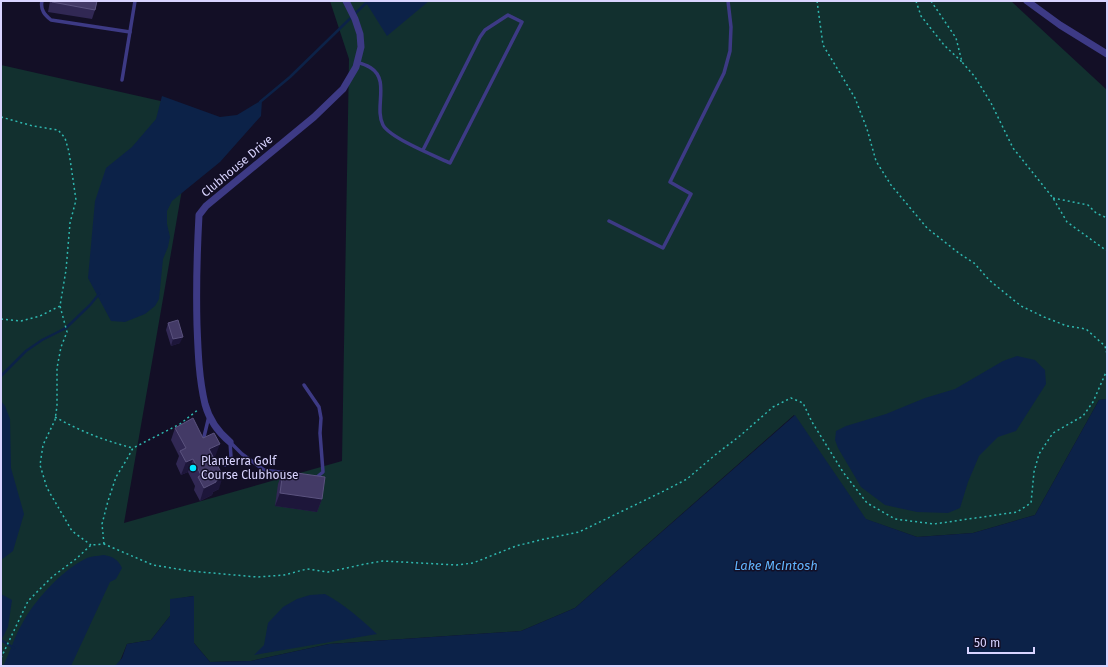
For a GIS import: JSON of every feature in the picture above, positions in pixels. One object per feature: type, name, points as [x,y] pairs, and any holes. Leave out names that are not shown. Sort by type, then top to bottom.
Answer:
[{"type":"street","name":"Clubhouse Drive","points":[[230,442],[221,435],[205,405],[198,365],[196,287],[199,215],[206,206],[329,103],[343,89],[356,67],[361,47],[360,34],[355,19],[346,1]]},
{"type":"street","points":[[1026,1],[1060,25],[1107,54]]},
{"type":"lane","points":[[42,1],[41,5],[44,13],[51,20],[130,32]]},
{"type":"lane","points":[[122,80],[135,1]]},
{"type":"lane","points":[[609,221],[663,248],[691,194],[670,182],[724,73],[730,51],[731,27],[728,1]]},
{"type":"lane","points":[[357,62],[376,71],[380,79],[380,116],[384,126],[392,134],[423,150],[450,163],[522,22],[508,15],[485,30],[480,37],[423,150]]},
{"type":"lane","points":[[304,385],[319,407],[323,472],[317,477],[309,476]]},
{"type":"lane","points":[[203,443],[205,430],[210,415]]},
{"type":"lane","points":[[210,455],[214,460],[225,465],[231,457],[230,442]]},
{"type":"lane","points":[[230,442],[242,454],[264,470],[294,474]]},
{"type":"path","points":[[818,1],[823,45],[855,98],[867,129],[876,162],[891,185],[927,228],[974,263],[988,280],[1021,306],[1067,326],[1086,329],[1105,346],[1107,354]]},
{"type":"path","points":[[916,1],[921,16],[944,45],[975,77],[991,103],[1013,148],[1053,198],[1067,222],[1107,251]]},
{"type":"path","points":[[931,1],[956,38],[962,62]]},
{"type":"path","points":[[1,117],[33,126],[58,130],[65,138],[69,152],[76,200],[70,223],[66,270],[60,306],[67,332],[61,347],[57,368],[57,406],[55,417],[42,445],[40,465],[47,488],[72,531],[91,544],[104,544],[153,565],[190,571],[257,577],[284,575],[307,569],[328,572],[365,564],[383,562],[457,565],[473,563],[516,546],[579,532],[687,479],[773,407],[791,398],[803,403],[812,422],[843,472],[868,503],[895,519],[934,524],[1018,512],[1031,503],[1034,472],[1039,454],[1053,433],[1083,416],[1093,402],[1107,370]]},
{"type":"path","points":[[1053,198],[1088,205],[1096,213],[1107,218]]},
{"type":"path","points":[[1,319],[21,321],[40,316],[60,306]]},
{"type":"path","points":[[55,417],[87,433],[114,444],[133,448],[180,424],[205,405]]},
{"type":"path","points":[[104,544],[102,524],[108,501],[116,477],[128,460],[133,448]]},
{"type":"path","points":[[1,658],[28,601],[52,577],[76,559],[91,544]]},
{"type":"green space","points":[[330,1],[1011,1],[1107,90],[1107,399],[1099,400],[1035,515],[973,533],[917,537],[865,519],[794,415],[575,608],[521,631],[329,644],[251,661],[210,662],[194,643],[193,596],[170,600],[170,616],[151,640],[127,644],[118,666],[1,666],[1,65],[196,109],[124,523],[342,461],[349,59]]},
{"type":"water","points":[[365,1],[429,1],[387,36]]},
{"type":"water","points":[[162,96],[220,117],[237,115],[262,100],[261,116],[220,162],[172,201],[167,211],[167,224],[170,237],[163,259],[159,299],[155,306],[145,314],[125,322],[111,321],[88,278],[95,201],[106,168],[132,147],[156,119]]},
{"type":"water","points":[[1017,356],[1035,360],[1045,370],[1046,384],[1016,431],[998,437],[979,456],[968,482],[960,508],[948,513],[917,512],[885,505],[861,487],[838,448],[835,440],[836,431],[846,426],[886,414],[925,398],[955,389],[1003,361]]},
{"type":"water","name":"Lake McIntosh","points":[[1107,399],[1107,666],[115,666],[122,658],[127,644],[151,640],[170,616],[170,599],[194,596],[194,643],[210,662],[251,661],[329,644],[521,631],[575,608],[795,415],[866,519],[917,537],[973,533],[1035,515],[1099,400]]},
{"type":"water","points":[[1,401],[5,406],[10,419],[11,468],[24,514],[13,551],[1,560]]},
{"type":"water","points":[[104,555],[115,559],[119,562],[122,568],[116,579],[110,582],[71,666],[3,666],[27,615],[49,587],[76,564],[89,557]]},
{"type":"water","points":[[1,594],[12,600],[8,627],[1,641]]},
{"type":"water","points":[[325,594],[352,612],[377,634],[254,655],[264,645],[268,623],[283,607],[297,599],[310,595]]},
{"type":"building","points":[[52,1],[97,1],[95,10]]},
{"type":"building","points":[[178,320],[183,337],[173,339],[168,323]]},
{"type":"building","points":[[193,418],[203,438],[214,433],[220,444],[209,449],[223,476],[216,482],[204,488],[198,477],[201,475],[193,459],[186,462],[180,451],[186,448],[175,428]]},
{"type":"building","points":[[283,471],[325,477],[322,499],[280,493]]},
{"type":"waterway","points":[[260,102],[290,77],[366,3]]},
{"type":"waterway","points":[[1,376],[26,351],[42,340],[66,328],[90,305],[99,294]]},
{"type":"waterway","points":[[1,640],[14,648]]},
{"type":"place","name":"Planterra Golf Course Clubhouse","points":[[193,468]]}]
